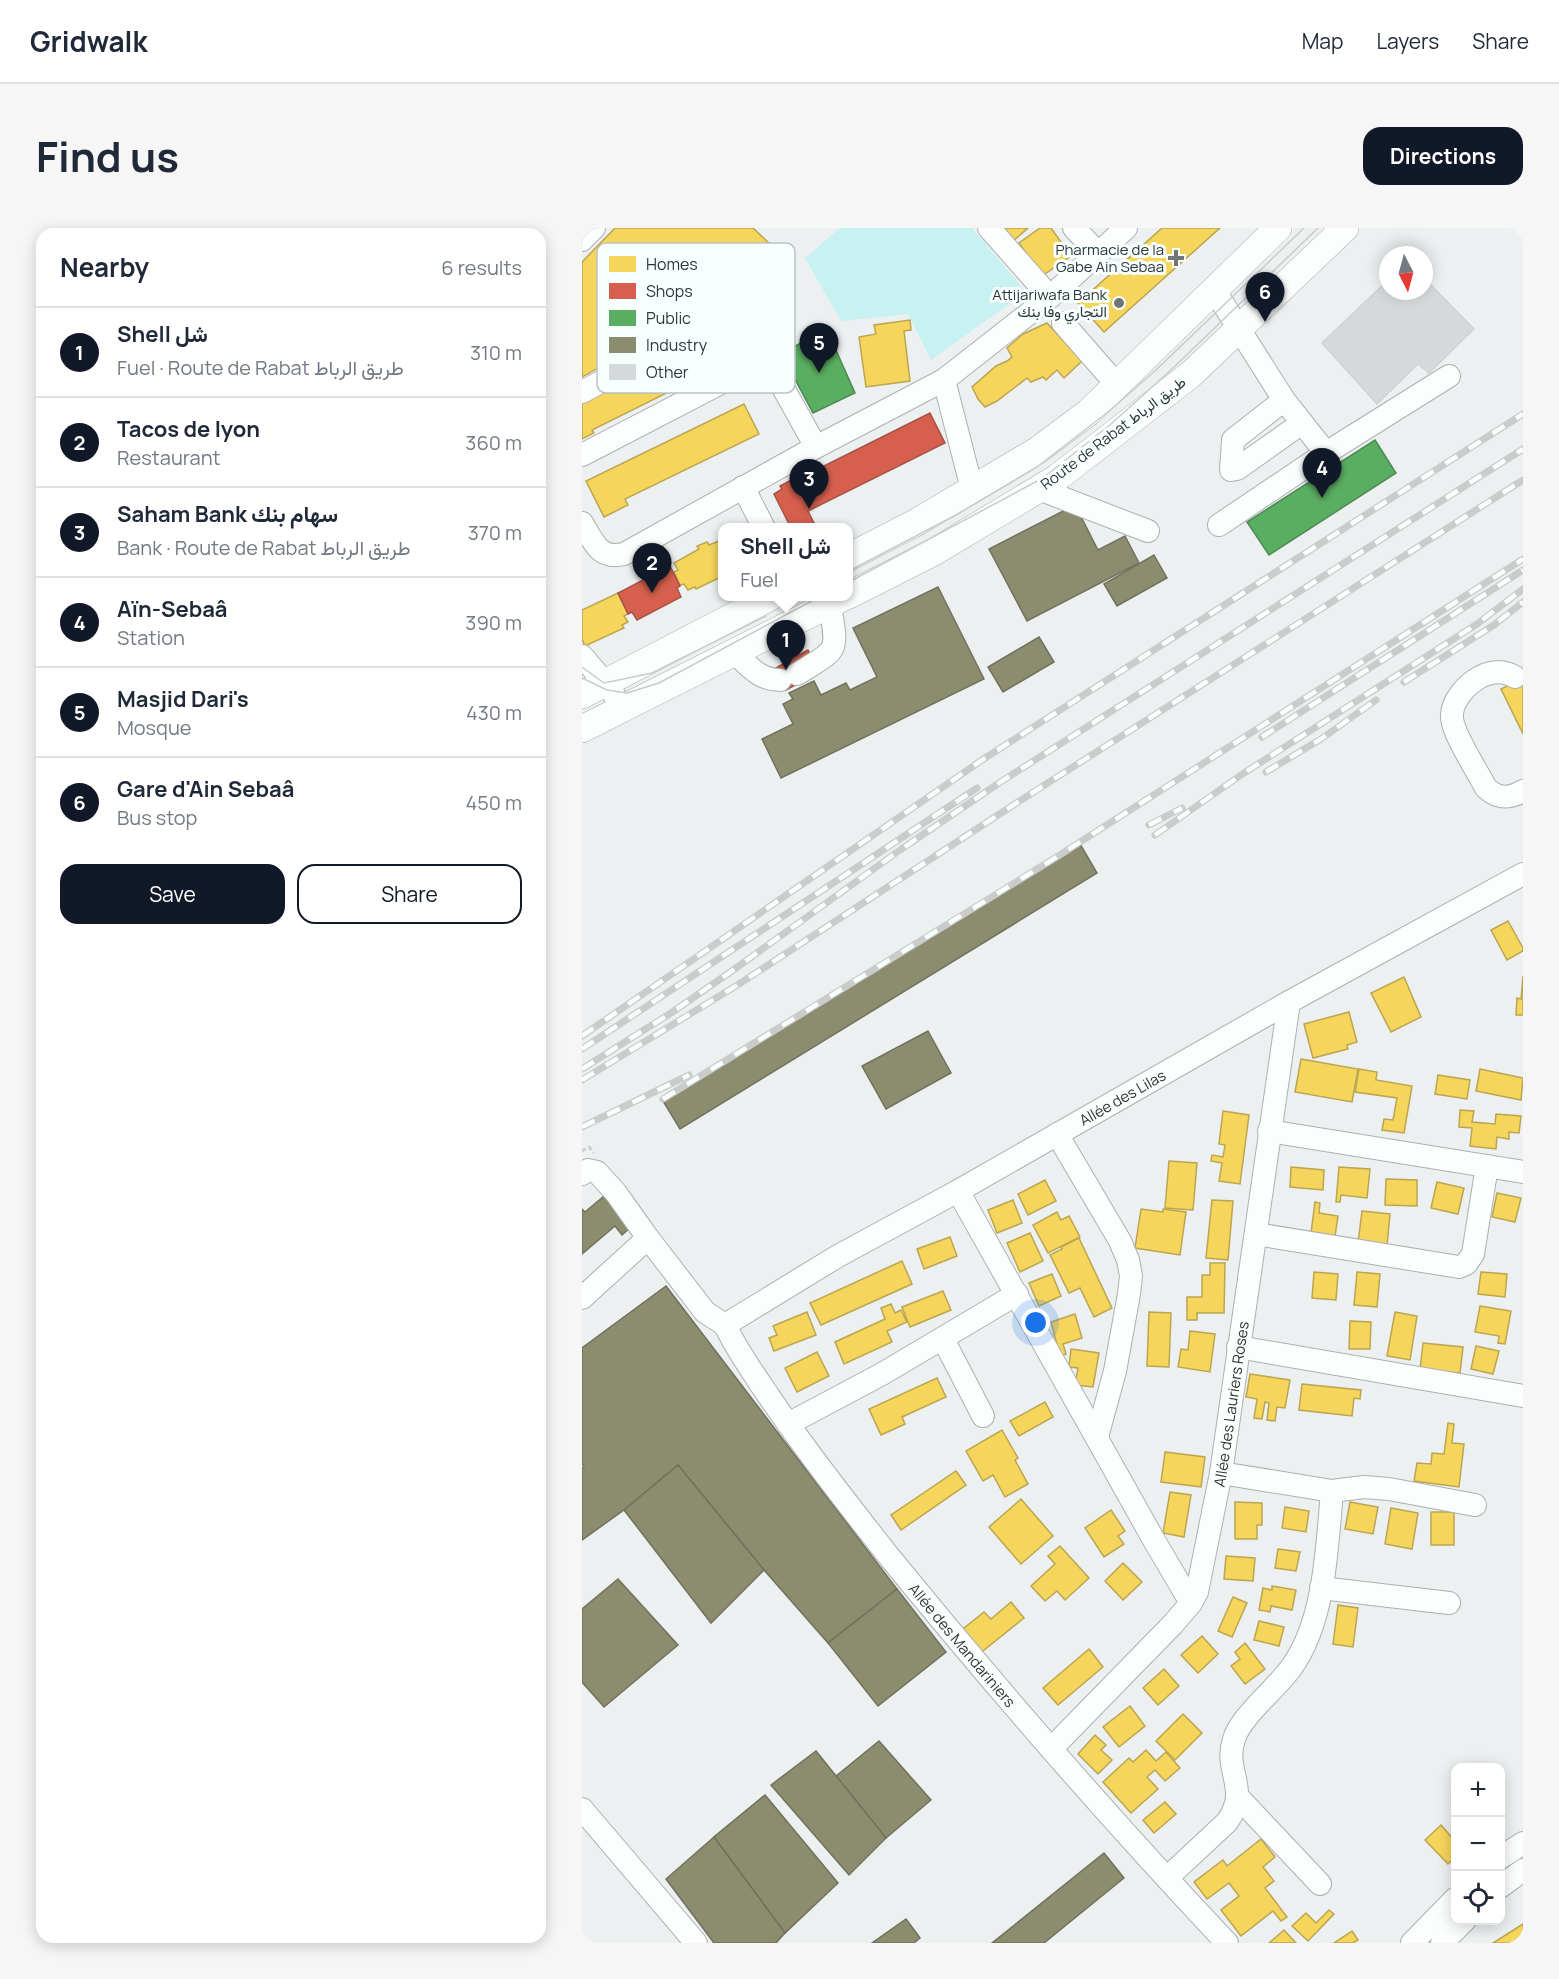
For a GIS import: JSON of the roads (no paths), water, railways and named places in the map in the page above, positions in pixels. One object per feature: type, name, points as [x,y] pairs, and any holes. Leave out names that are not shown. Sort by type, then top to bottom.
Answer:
[{"type":"main road","name":"Route de Rabat طريق الرباط","points":[[853,593],[934,552],[1039,489],[1110,439],[1190,375],[1345,228]]},
{"type":"main road","points":[[853,555],[917,522],[1038,450],[1089,412],[1215,291],[1268,232]]},
{"type":"main road","points":[[593,689],[764,601]]},
{"type":"main road","name":"Route de Rabat طريق الرباط","points":[[585,722],[622,710],[838,601]]},
{"type":"street","points":[[582,240],[594,228]]},
{"type":"street","points":[[988,228],[1050,297]]},
{"type":"street","points":[[1074,228],[1098,253]]},
{"type":"street","points":[[582,523],[599,550],[607,555],[624,554],[816,447],[944,380],[1050,297],[1126,228]]},
{"type":"street","points":[[1215,291],[1284,400],[1326,453]]},
{"type":"street","points":[[1063,323],[1118,386]]},
{"type":"street","points":[[1219,525],[1326,453],[1449,376]]},
{"type":"street","points":[[944,380],[972,489]]},
{"type":"street","points":[[582,392],[597,384]]},
{"type":"street","points":[[582,455],[701,393]]},
{"type":"street","points":[[786,393],[816,447]]},
{"type":"street","points":[[1284,400],[1233,440],[1230,468],[1237,469],[1302,423]]},
{"type":"street","points":[[743,487],[761,523]]},
{"type":"street","points":[[1039,489],[1148,531]]},
{"type":"street","points":[[735,653],[758,676],[766,679],[788,677],[827,656],[834,647],[842,601]]},
{"type":"street","points":[[582,656],[593,689],[612,691],[622,710]]},
{"type":"street","points":[[1515,677],[1507,672],[1498,672],[1474,681],[1454,705],[1452,717],[1455,730],[1486,788],[1491,793],[1503,797],[1514,796],[1523,791]]},
{"type":"street","name":"Allée des Lilas","points":[[725,1325],[838,1256],[958,1191],[1289,1002],[1523,874]]},
{"type":"street","name":"Allée des Lauriers Roses","points":[[1051,1749],[1173,1624],[1191,1603],[1200,1582],[1221,1473],[1289,1002]]},
{"type":"street","points":[[1269,1131],[1523,1172]]},
{"type":"street","points":[[1057,1134],[1120,1241],[1128,1260],[1131,1276],[1114,1371],[1097,1437]]},
{"type":"street","points":[[1256,1234],[1454,1268],[1463,1266],[1473,1254],[1487,1166]]},
{"type":"street","points":[[582,1174],[588,1170],[597,1172],[616,1193],[705,1312],[725,1325]]},
{"type":"street","points":[[958,1191],[1191,1603]]},
{"type":"street","points":[[582,1298],[648,1238]]},
{"type":"street","points":[[788,1424],[943,1339],[1017,1294]]},
{"type":"street","name":"Allée des Mandariniers","points":[[725,1325],[733,1343],[788,1424],[860,1519],[956,1638],[1051,1749],[1227,1943]]},
{"type":"street","points":[[943,1339],[983,1416]]},
{"type":"street","points":[[1238,1347],[1523,1396]]},
{"type":"street","points":[[1221,1473],[1332,1491],[1364,1487],[1389,1489],[1475,1505]]},
{"type":"street","points":[[1167,1878],[1227,1822],[1234,1812],[1238,1797],[1231,1757],[1234,1737],[1240,1725],[1277,1685],[1300,1653],[1308,1635],[1321,1588],[1332,1491]]},
{"type":"street","points":[[1321,1588],[1449,1603]]},
{"type":"street","points":[[1238,1797],[1320,1884]]},
{"type":"street","points":[[582,1809],[696,1943]]},
{"type":"street","points":[[1505,1855],[1523,1843]]},
{"type":"street","points":[[1412,1943],[1451,1903]]},
{"type":"street","points":[[1442,1943],[1460,1925]]},
{"type":"tram line","points":[[853,569],[956,515],[1037,467],[1108,412],[1157,369],[1304,228]]},
{"type":"tram line","points":[[853,580],[1043,478],[1111,424],[1171,370],[1318,228]]},
{"type":"tram line","points":[[582,678],[607,690],[627,693],[659,683],[812,601]]},
{"type":"tram line","points":[[582,667],[604,683],[652,673],[766,616]]},
{"type":"railway","points":[[582,1036],[985,758],[1523,414]]},
{"type":"railway","points":[[582,1069],[671,1013],[900,850],[1002,781],[1523,449]]},
{"type":"railway","points":[[582,1080],[739,984],[1018,802],[1523,480]]},
{"type":"railway","points":[[663,1099],[1055,858],[1523,559]]},
{"type":"railway","points":[[1262,737],[1523,570]]},
{"type":"railway","points":[[1155,835],[1244,773],[1477,624],[1523,589]]},
{"type":"railway","points":[[1404,682],[1494,625],[1523,602]]},
{"type":"railway","points":[[1266,772],[1321,739],[1376,700]]},
{"type":"railway","points":[[582,1049],[977,788]]},
{"type":"railway","points":[[1149,825],[1182,808]]},
{"type":"railway","points":[[582,1127],[689,1075]]},
{"type":"place","name":"Pharmacie de la Gabe Ain Sebaa","points":[[1176,258]]},
{"type":"place","name":"Attijariwafa Bank التجاري وفا بنك","points":[[1119,303]]},
{"type":"place","name":"Gare d'Ain Sebaâ","points":[[1265,322]]},
{"type":"place","name":"Masjid Dari's","points":[[819,373]]},
{"type":"place","name":"Aïn-Sebaâ","points":[[1322,498]]},
{"type":"place","name":"Saham Bank سهام بنك","points":[[809,509]]},
{"type":"place","name":"Tacos de lyon","points":[[652,593]]},
{"type":"place","name":"Shell شل","points":[[786,670]]}]
